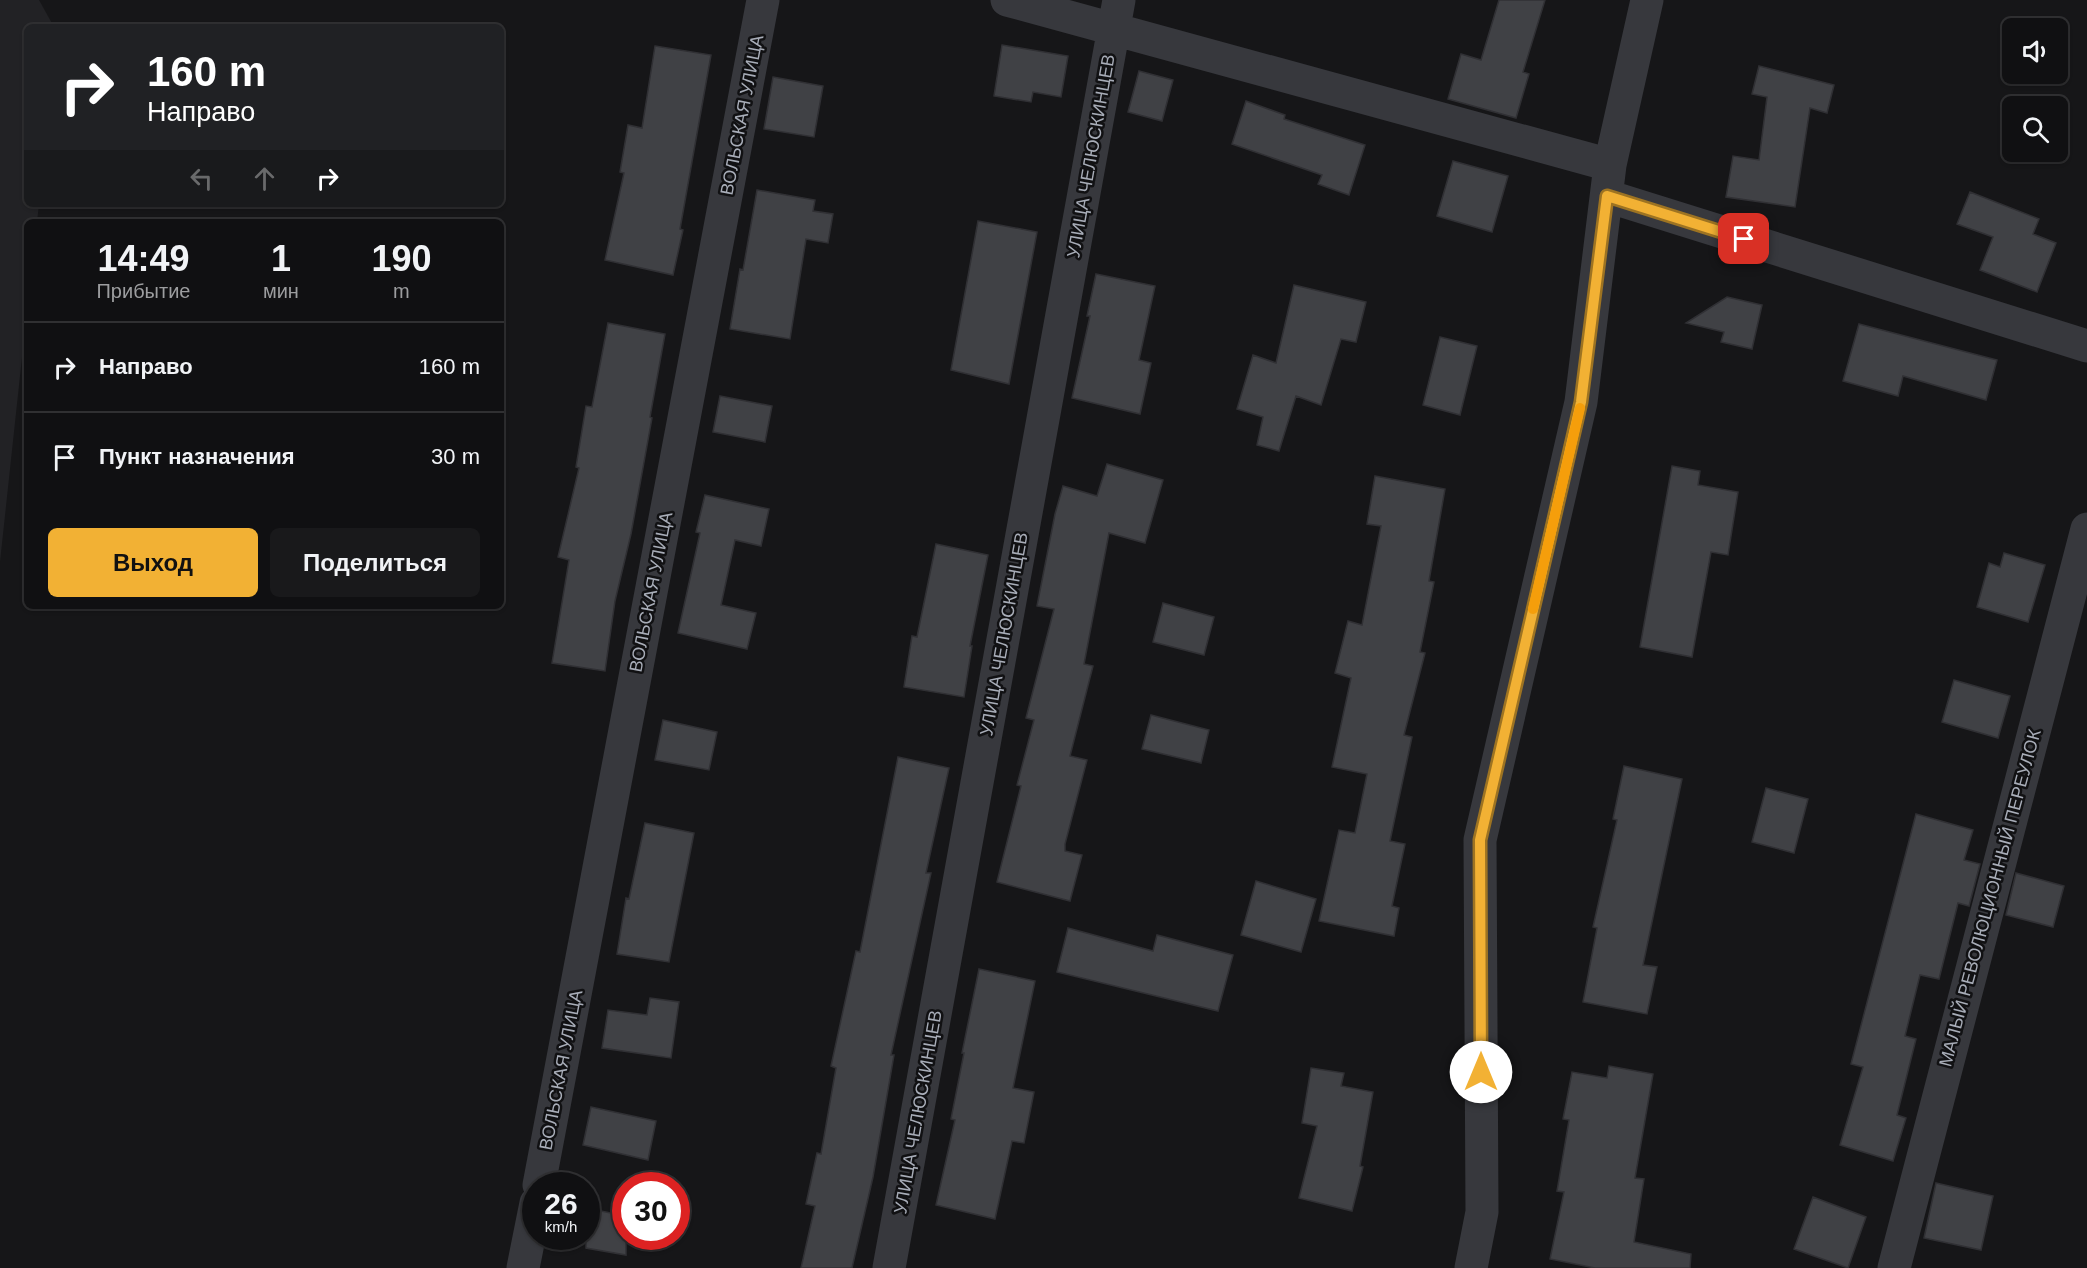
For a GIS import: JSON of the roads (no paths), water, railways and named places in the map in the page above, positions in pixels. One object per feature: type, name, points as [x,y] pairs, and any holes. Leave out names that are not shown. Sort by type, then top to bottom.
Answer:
[{"type":"street","name":"ВОЛЬСКАЯ УЛИЦА","points":[[541,1172],[763,0]]},
{"type":"street","points":[[1007,0],[1117,14],[1609,180],[2087,346]]},
{"type":"street","points":[[1472,1268],[1482,1212],[1480,840],[1581,402],[1609,180],[1647,0]]},
{"type":"street","name":"УЛИЦА ЧЕЛЮСКИНЦЕВ","points":[[889,1268],[1117,14]]},
{"type":"street","name":"МАЛЫЙ РЕВОЛЮЦИОННЫЙ ПЕРЕУЛОК","points":[[1894,1268],[2079,585],[2087,529]]},
{"type":"street","points":[[523,1268],[527,1250]]}]
